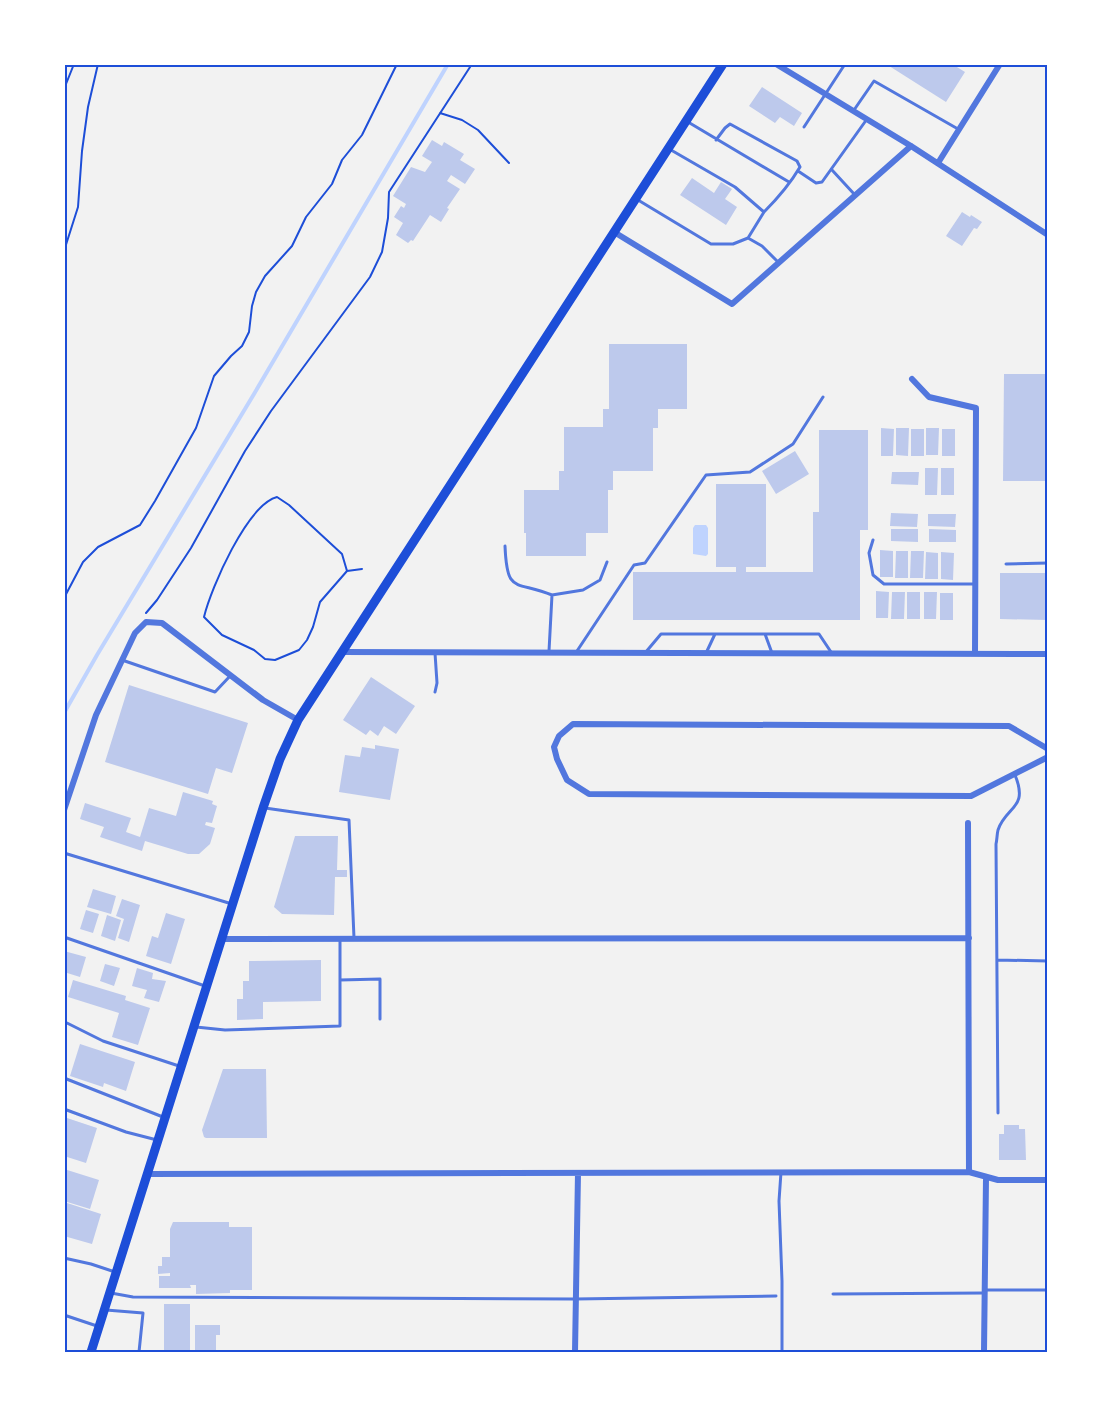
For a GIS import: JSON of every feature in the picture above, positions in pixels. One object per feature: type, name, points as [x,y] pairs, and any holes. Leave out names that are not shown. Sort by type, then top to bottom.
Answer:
[{"type":"main road","points":[[91,1353],[263,808],[280,759],[298,720],[723,64]]},
{"type":"street","points":[[776,64],[938,163],[1047,235]]},
{"type":"street","points":[[938,163],[1000,64]]},
{"type":"street","points":[[614,231],[732,304],[911,146]]},
{"type":"street","points":[[912,378],[929,397],[976,408],[975,653]]},
{"type":"street","points":[[64,810],[96,715],[135,633],[146,622],[162,623],[263,700],[298,720]]},
{"type":"street","points":[[342,652],[1047,654]]},
{"type":"street","points":[[1047,749],[1010,726],[585,724],[573,724],[559,736],[554,747],[567,780],[589,794],[971,796],[1047,757]]},
{"type":"street","points":[[968,823],[969,1172]]},
{"type":"street","points":[[222,939],[969,938]]},
{"type":"street","points":[[148,1174],[969,1172],[999,1180],[1047,1180]]},
{"type":"street","points":[[575,1353],[578,1173]]},
{"type":"street","points":[[984,1353],[986,1178]]},
{"type":"lane","points":[[804,127],[846,64]]},
{"type":"lane","points":[[853,111],[874,81],[959,130]]},
{"type":"lane","points":[[798,171],[816,183],[822,182],[867,120]]},
{"type":"lane","points":[[686,122],[789,182]]},
{"type":"lane","points":[[636,199],[711,244],[733,244],[748,238],[764,212],[780,196],[800,167],[798,161],[730,124],[717,140]]},
{"type":"lane","points":[[669,148],[735,187],[764,212]]},
{"type":"lane","points":[[832,170],[856,195]]},
{"type":"lane","points":[[748,238],[762,246],[779,263]]},
{"type":"lane","points":[[576,653],[634,565],[645,563],[706,475],[750,472],[793,444],[823,397]]},
{"type":"lane","points":[[873,540],[869,554],[873,575],[884,584],[976,584]]},
{"type":"lane","points":[[505,546],[508,576],[515,584],[552,595],[583,590],[600,580],[607,562]]},
{"type":"lane","points":[[1006,564],[1047,563]]},
{"type":"lane","points":[[548,653],[552,595]]},
{"type":"lane","points":[[645,653],[661,634],[819,634],[832,653]]},
{"type":"lane","points":[[706,653],[715,634]]},
{"type":"lane","points":[[765,634],[772,653]]},
{"type":"lane","points":[[435,652],[437,683],[435,692]]},
{"type":"lane","points":[[122,660],[215,692],[231,675]]},
{"type":"lane","points":[[998,1113],[996,844],[998,829],[1015,808],[1019,798],[1020,787],[1015,774]]},
{"type":"lane","points":[[263,808],[349,820],[354,938]]},
{"type":"lane","points":[[64,853],[232,904]]},
{"type":"lane","points":[[64,937],[207,987]]},
{"type":"lane","points":[[194,1026],[225,1030],[340,1026],[340,938]]},
{"type":"lane","points":[[997,960],[1047,961]]},
{"type":"lane","points":[[340,980],[380,979],[380,1019]]},
{"type":"lane","points":[[67,1023],[103,1041],[181,1066]]},
{"type":"lane","points":[[64,1078],[165,1118]]},
{"type":"lane","points":[[64,1109],[126,1132],[158,1140]]},
{"type":"lane","points":[[781,1172],[782,1353]]},
{"type":"lane","points":[[64,1258],[116,1272]]},
{"type":"lane","points":[[833,1294],[1047,1290]]},
{"type":"lane","points":[[109,1293],[133,1297],[575,1299],[776,1296]]},
{"type":"lane","points":[[104,1310],[142,1313],[140,1353]]},
{"type":"lane","points":[[64,1315],[99,1326]]},
{"type":"path","points":[[64,89],[74,64]]},
{"type":"path","points":[[64,251],[78,207],[83,140],[98,64]]},
{"type":"path","points":[[64,598],[83,562],[98,547],[140,525],[155,501],[196,428],[214,376],[242,346],[249,332],[252,306],[265,276],[292,246],[306,216],[332,184],[342,160],[362,135],[397,64]]},
{"type":"path","points":[[146,622],[146,611],[157,600],[186,556],[245,451],[271,411],[370,277],[382,252],[388,218],[389,192],[472,64]]},
{"type":"path","points":[[440,113],[462,120],[478,130],[509,162]]},
{"type":"path","points":[[347,571],[342,554],[289,505],[277,497],[271,499],[250,520],[227,558],[208,601],[204,617],[222,635],[254,650],[266,659],[275,660],[299,650],[313,627],[320,602],[347,571],[362,569]]},
{"type":"water","points":[[695,525],[706,525],[708,528],[708,554],[706,556],[693,554]]},
{"type":"building","points":[[886,64],[952,64],[965,72],[946,102]]},
{"type":"building","points":[[762,87],[802,113],[794,126],[780,117],[775,123],[749,106]]},
{"type":"building","points":[[432,140],[442,146],[444,142],[464,154],[460,160],[475,169],[465,184],[451,175],[447,181],[460,189],[441,222],[430,215],[413,241],[408,243],[396,235],[403,223],[394,217],[401,206],[404,208],[406,204],[393,196],[411,167],[425,172],[432,162],[422,156]]},
{"type":"building","points":[[692,178],[714,193],[721,182],[732,189],[725,199],[737,207],[726,225],[680,195]]},
{"type":"building","points":[[962,212],[982,222],[977,229],[974,228],[962,246],[946,236]]},
{"type":"building","points":[[609,344],[687,344],[687,409],[658,409],[658,428],[653,428],[653,471],[613,471],[613,490],[608,490],[608,533],[586,533],[586,556],[526,556],[524,490],[559,490],[559,471],[564,471],[564,427],[603,427],[603,409],[609,409]]},
{"type":"building","points":[[1004,374],[1046,374],[1045,481],[1003,481]]},
{"type":"building","points":[[881,428],[894,429],[893,456],[881,456]]},
{"type":"building","points":[[896,428],[909,428],[908,456],[896,455]]},
{"type":"building","points":[[926,428],[939,428],[938,455],[926,455]]},
{"type":"building","points":[[911,429],[924,429],[924,456],[911,456]]},
{"type":"building","points":[[942,429],[955,429],[955,456],[942,456]]},
{"type":"building","points":[[819,430],[868,430],[868,530],[860,530],[860,620],[633,620],[633,572],[736,572],[736,567],[716,567],[716,484],[766,484],[766,567],[746,567],[746,572],[813,572],[813,512],[819,512]]},
{"type":"building","points":[[795,451],[809,474],[776,494],[762,471]]},
{"type":"building","points":[[925,468],[938,468],[937,495],[925,495]]},
{"type":"building","points":[[941,468],[954,468],[954,495],[941,495]]},
{"type":"building","points":[[892,472],[919,472],[918,485],[891,484]]},
{"type":"building","points":[[891,513],[918,514],[917,527],[890,526]]},
{"type":"building","points":[[928,514],[956,514],[955,527],[928,526]]},
{"type":"building","points":[[891,529],[918,529],[918,542],[891,541]]},
{"type":"building","points":[[929,529],[956,530],[956,542],[929,542]]},
{"type":"building","points":[[880,550],[893,551],[893,577],[880,577]]},
{"type":"building","points":[[896,551],[908,551],[908,578],[895,578]]},
{"type":"building","points":[[911,551],[924,551],[923,578],[910,578]]},
{"type":"building","points":[[926,552],[938,553],[938,579],[925,579]]},
{"type":"building","points":[[941,552],[954,553],[953,580],[941,579]]},
{"type":"building","points":[[1000,573],[1048,573],[1048,620],[1000,619]]},
{"type":"building","points":[[876,591],[889,592],[888,618],[876,618]]},
{"type":"building","points":[[892,592],[905,592],[904,619],[891,619]]},
{"type":"building","points":[[907,592],[920,592],[920,619],[907,619]]},
{"type":"building","points":[[924,592],[937,592],[936,619],[924,619]]},
{"type":"building","points":[[940,593],[953,593],[953,620],[940,620]]},
{"type":"building","points":[[371,677],[415,706],[396,734],[384,726],[378,736],[370,730],[366,735],[343,720]]},
{"type":"building","points":[[129,685],[248,723],[232,773],[216,768],[208,794],[105,762]]},
{"type":"building","points":[[375,745],[399,749],[390,800],[339,792],[345,755],[360,757],[362,747],[375,749]]},
{"type":"building","points":[[183,792],[213,801],[212,804],[217,806],[212,823],[206,822],[205,825],[215,828],[210,844],[199,854],[188,854],[145,841],[142,851],[100,837],[104,827],[80,819],[85,803],[131,818],[126,832],[140,837],[149,808],[176,816]]},
{"type":"building","points":[[295,836],[338,836],[337,870],[347,870],[347,877],[335,877],[334,915],[282,914],[274,907]]},
{"type":"building","points":[[93,889],[116,896],[111,914],[87,907]]},
{"type":"building","points":[[122,899],[140,905],[129,942],[118,938],[124,919],[116,916]]},
{"type":"building","points":[[86,910],[99,914],[93,933],[80,929]]},
{"type":"building","points":[[166,913],[185,919],[171,964],[146,956],[152,936],[158,938]]},
{"type":"building","points":[[107,915],[121,920],[115,941],[101,936]]},
{"type":"building","points":[[64,951],[86,957],[80,977],[64,972]]},
{"type":"building","points":[[321,960],[321,1001],[263,1002],[263,1019],[237,1020],[237,999],[243,999],[243,981],[249,981],[249,961]]},
{"type":"building","points":[[105,964],[120,968],[114,986],[100,981]]},
{"type":"building","points":[[137,968],[153,973],[152,979],[166,981],[159,1002],[144,998],[147,990],[132,986]]},
{"type":"building","points":[[73,980],[126,996],[125,1000],[150,1008],[138,1045],[112,1037],[119,1013],[68,997]]},
{"type":"building","points":[[80,1044],[135,1062],[126,1091],[104,1083],[103,1087],[70,1076]]},
{"type":"building","points":[[223,1069],[266,1069],[267,1138],[204,1137],[202,1130]]},
{"type":"building","points":[[64,1117],[97,1128],[86,1163],[64,1156]]},
{"type":"building","points":[[1004,1125],[1019,1125],[1019,1129],[1025,1129],[1026,1160],[999,1160],[999,1134],[1004,1134]]},
{"type":"building","points":[[64,1169],[99,1180],[90,1209],[64,1201]]},
{"type":"building","points":[[64,1202],[101,1214],[92,1244],[64,1236]]},
{"type":"building","points":[[173,1222],[229,1222],[229,1227],[252,1227],[252,1290],[196,1294],[196,1285],[190,1285],[191,1288],[159,1288],[159,1276],[170,1276],[170,1273],[158,1274],[158,1266],[162,1266],[162,1257],[170,1257],[170,1229]]},
{"type":"building","points":[[164,1304],[190,1304],[190,1352],[164,1352]]},
{"type":"building","points":[[195,1325],[220,1325],[220,1335],[216,1335],[216,1352],[195,1352]]},
{"type":"waterway","points":[[64,713],[448,64]]}]
